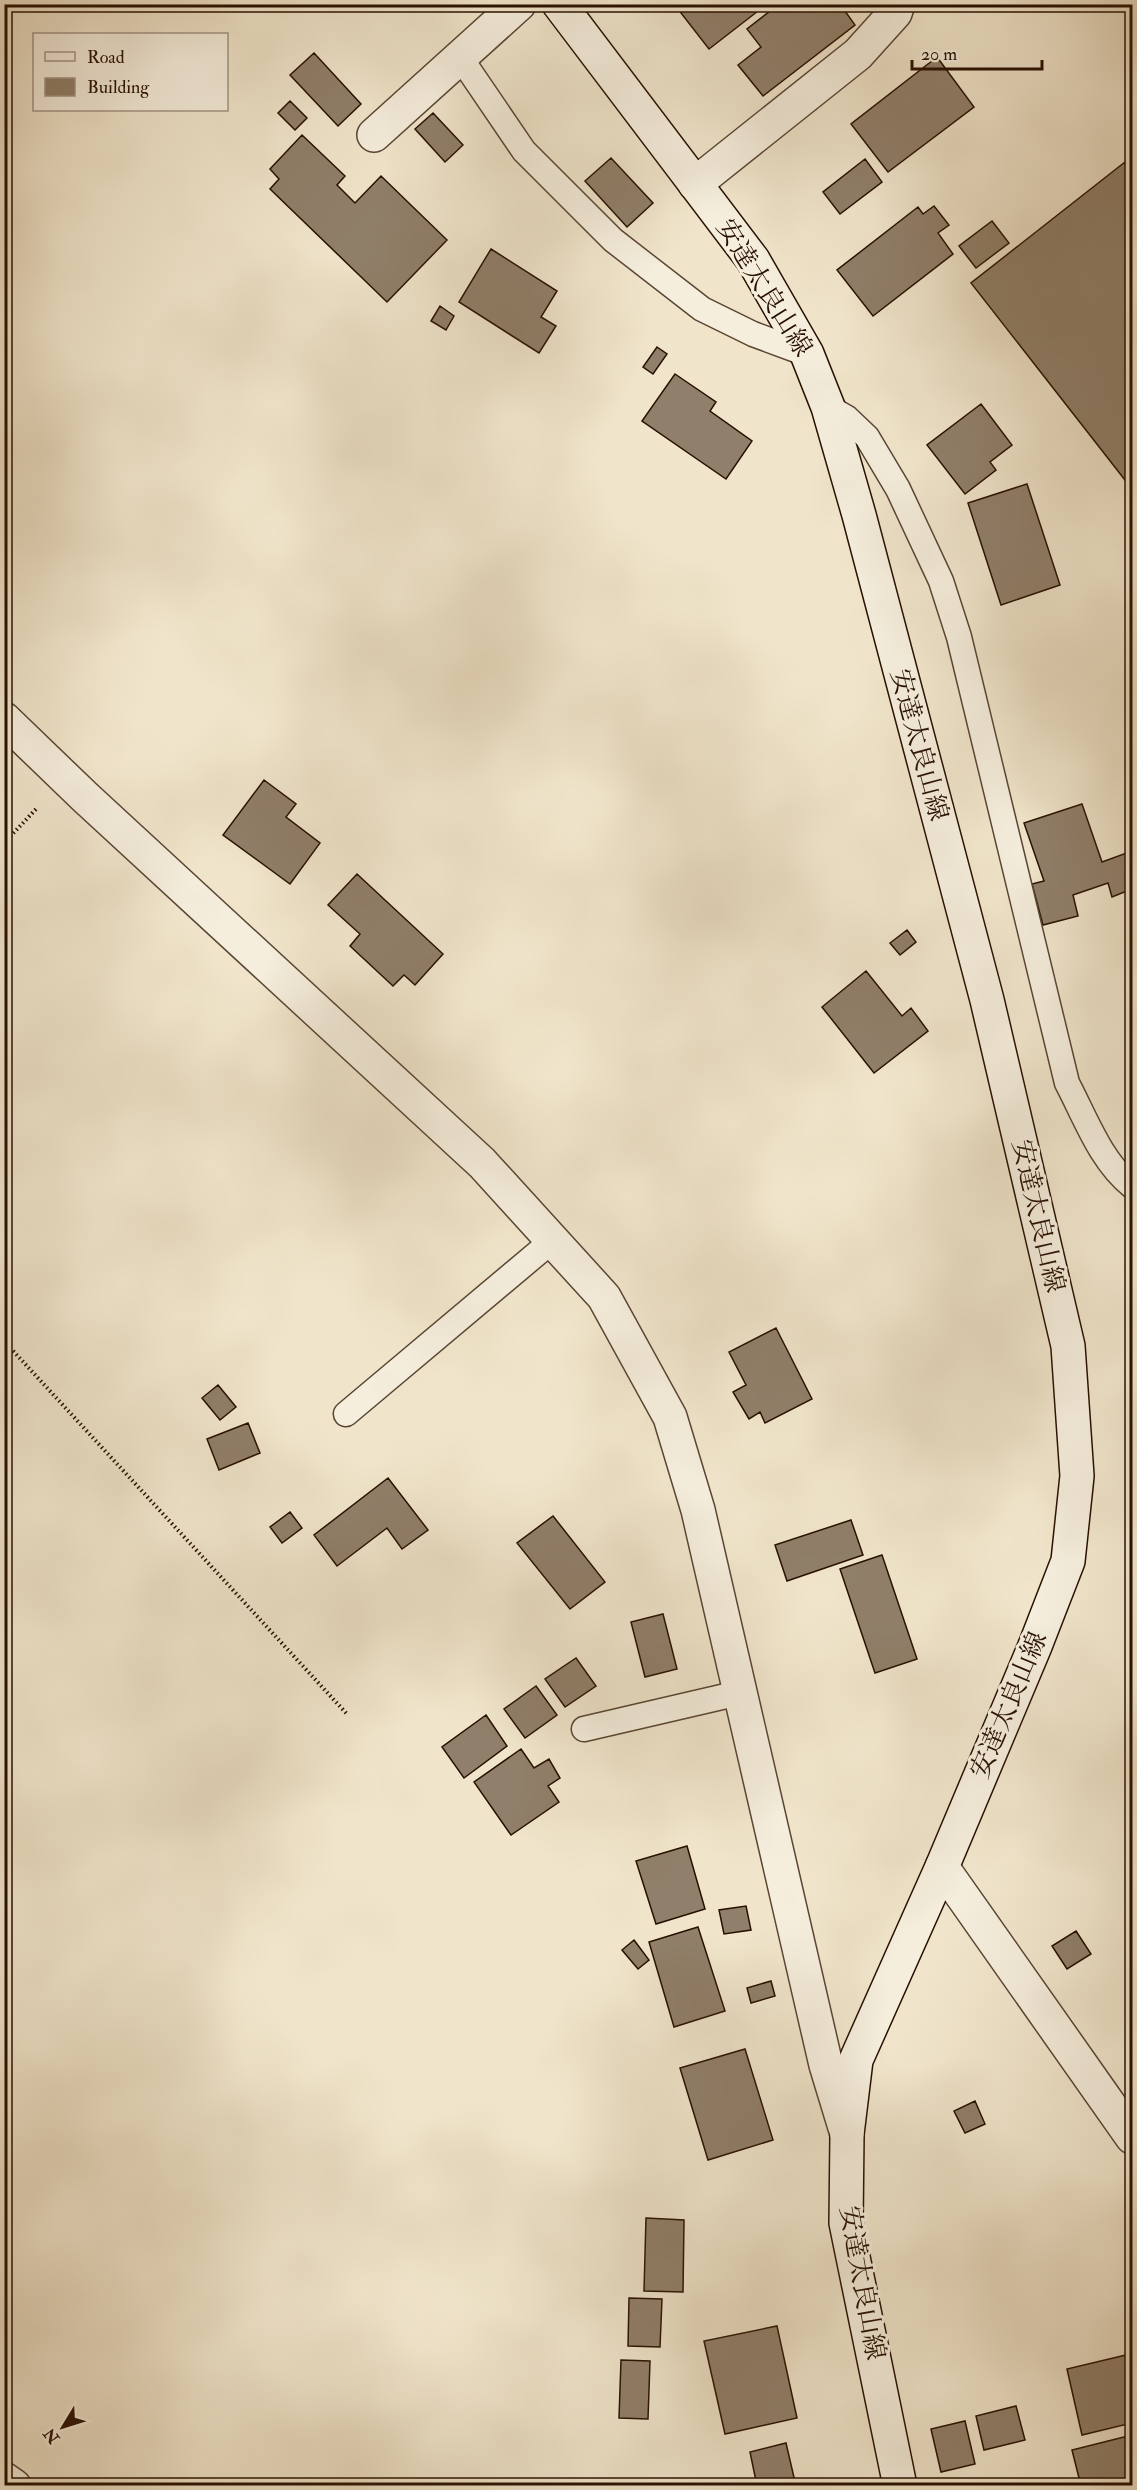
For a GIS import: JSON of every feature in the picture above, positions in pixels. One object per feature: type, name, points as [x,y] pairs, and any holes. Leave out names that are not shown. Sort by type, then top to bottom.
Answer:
[{"type":"main road","points":[[374,135],[519,4]]},
{"type":"main road","name":"安達太良山線","points":[[559,4],[753,260],[807,354],[828,407],[859,515],[987,1000],[1068,1346],[1077,1476],[1068,1561],[1035,1646],[942,1867],[856,2060],[847,2134],[846,2223],[900,2486]]},
{"type":"main road","points":[[695,184],[858,54],[895,13],[898,4]]},
{"type":"main road","points":[[4,719],[482,1163],[604,1297],[670,1417],[698,1510],[826,2065],[847,2134]]},
{"type":"main road","points":[[942,1867],[1132,2138]]},
{"type":"main road","points":[[4,2479],[14,2486]]},
{"type":"lane","points":[[460,57],[524,151],[613,240],[702,309],[753,334],[807,354]]},
{"type":"lane","points":[[828,407],[847,418],[867,437],[898,489],[940,581],[959,637],[1067,1083],[1099,1146],[1123,1179],[1132,1186]]},
{"type":"lane","points":[[346,1414],[553,1240]]},
{"type":"lane","points":[[584,1729],[739,1693]]},
{"type":"path","points":[[4,843],[66,778]]},
{"type":"path","points":[[4,1341],[347,1714]]},
{"type":"building","points":[[674,4],[767,4],[709,49]]},
{"type":"building","points":[[779,4],[840,4],[855,25],[763,96],[738,65],[761,47],[747,29]]},
{"type":"building","points":[[314,53],[361,104],[338,126],[290,75]]},
{"type":"building","points":[[937,57],[974,107],[888,172],[851,124]]},
{"type":"building","points":[[290,101],[307,118],[295,130],[278,113]]},
{"type":"building","points":[[433,113],[463,145],[445,162],[415,129]]},
{"type":"building","points":[[302,135],[345,176],[337,185],[355,203],[381,176],[447,240],[387,302],[270,189],[279,179],[270,169]]},
{"type":"building","points":[[611,158],[653,203],[627,227],[585,181]]},
{"type":"building","points":[[865,159],[882,182],[840,214],[823,192]]},
{"type":"building","points":[[1125,162],[1132,171],[1132,489],[971,283]]},
{"type":"building","points":[[934,206],[949,225],[938,233],[953,254],[873,316],[837,270],[918,207],[923,214]]},
{"type":"building","points":[[992,221],[1009,243],[976,268],[959,246]]},
{"type":"building","points":[[491,249],[557,291],[541,317],[556,326],[539,353],[459,302]]},
{"type":"building","points":[[440,306],[454,316],[446,330],[431,321]]},
{"type":"building","points":[[657,347],[667,354],[653,374],[643,367]]},
{"type":"building","points":[[675,374],[716,402],[710,411],[752,441],[726,479],[642,421]]},
{"type":"building","points":[[981,404],[1012,445],[990,462],[996,470],[965,494],[927,445]]},
{"type":"building","points":[[1027,484],[1060,585],[1001,605],[968,503]]},
{"type":"building","points":[[264,780],[296,804],[286,817],[320,843],[290,884],[223,835]]},
{"type":"building","points":[[1082,804],[1102,862],[1132,851],[1132,889],[1112,897],[1108,883],[1073,895],[1078,916],[1043,925],[1032,884],[1044,881],[1024,823]]},
{"type":"building","points":[[357,874],[443,954],[415,985],[404,975],[393,986],[350,946],[360,934],[328,905]]},
{"type":"building","points":[[907,930],[916,942],[900,955],[890,943]]},
{"type":"building","points":[[866,971],[902,1016],[911,1008],[928,1031],[874,1073],[822,1007]]},
{"type":"building","points":[[776,1328],[812,1399],[765,1423],[760,1412],[749,1419],[733,1392],[746,1385],[729,1352]]},
{"type":"building","points":[[218,1385],[236,1407],[220,1420],[202,1398]]},
{"type":"building","points":[[248,1423],[260,1453],[219,1470],[207,1439]]},
{"type":"building","points":[[388,1478],[428,1530],[402,1549],[387,1528],[337,1566],[314,1535]]},
{"type":"building","points":[[290,1512],[302,1528],[282,1543],[270,1527]]},
{"type":"building","points":[[553,1516],[605,1582],[570,1609],[517,1543]]},
{"type":"building","points":[[851,1520],[863,1555],[787,1581],[775,1545]]},
{"type":"building","points":[[882,1555],[917,1659],[875,1673],[840,1569]]},
{"type":"building","points":[[663,1614],[677,1669],[645,1677],[631,1622]]},
{"type":"building","points":[[576,1658],[596,1686],[565,1707],[545,1679]]},
{"type":"building","points":[[536,1686],[557,1715],[525,1738],[504,1709]]},
{"type":"building","points":[[486,1715],[507,1746],[464,1778],[442,1747]]},
{"type":"building","points":[[521,1749],[534,1768],[549,1759],[560,1778],[548,1786],[559,1802],[511,1835],[474,1782]]},
{"type":"building","points":[[687,1846],[705,1909],[656,1924],[636,1861]]},
{"type":"building","points":[[746,1906],[751,1930],[724,1934],[719,1910]]},
{"type":"building","points":[[698,1927],[725,2011],[674,2027],[649,1942]]},
{"type":"building","points":[[1076,1931],[1091,1954],[1067,1969],[1052,1946]]},
{"type":"building","points":[[634,1940],[649,1960],[638,1969],[622,1950]]},
{"type":"building","points":[[771,1981],[775,1996],[751,2003],[747,1988]]},
{"type":"building","points":[[745,2049],[773,2140],[708,2160],[680,2068]]},
{"type":"building","points":[[975,2101],[985,2124],[965,2133],[954,2111]]},
{"type":"building","points":[[646,2218],[684,2220],[683,2292],[644,2291]]},
{"type":"building","points":[[629,2298],[662,2299],[660,2347],[628,2346]]},
{"type":"building","points":[[777,2326],[797,2418],[725,2434],[704,2341]]},
{"type":"building","points":[[1126,2355],[1132,2381],[1132,2423],[1082,2435],[1067,2369]]},
{"type":"building","points":[[621,2360],[650,2361],[648,2419],[619,2418]]},
{"type":"building","points":[[1016,2406],[1025,2440],[984,2450],[976,2416]]},
{"type":"building","points":[[965,2421],[975,2464],[941,2472],[931,2429]]},
{"type":"building","points":[[1132,2435],[1132,2486],[1081,2486],[1072,2450]]},
{"type":"building","points":[[786,2443],[796,2486],[757,2486],[750,2452]]}]
